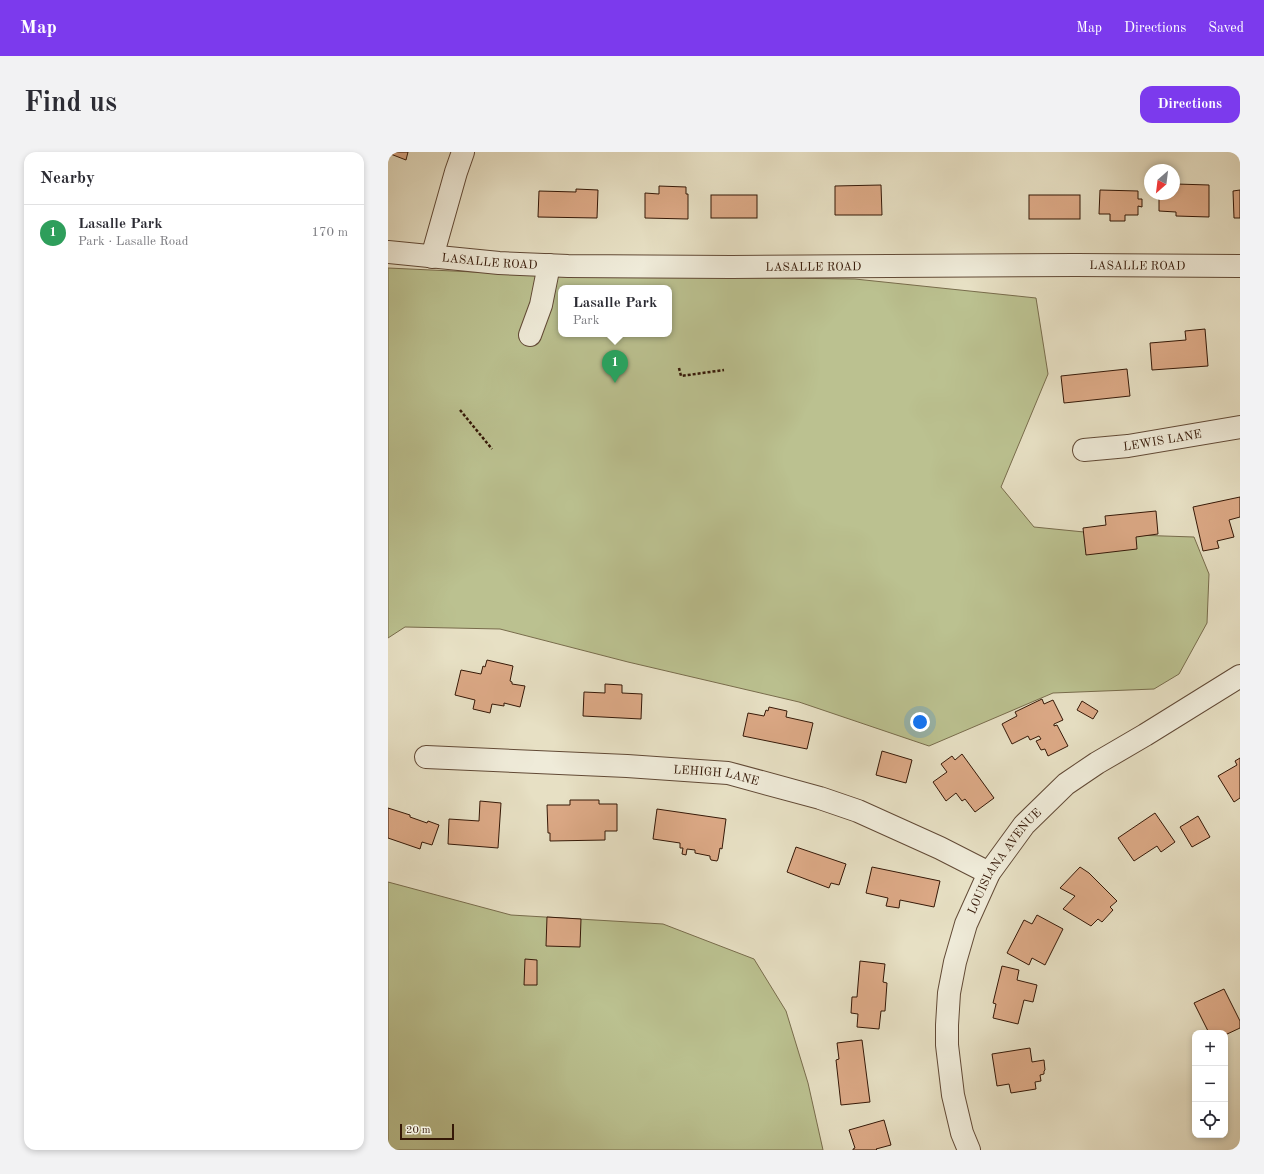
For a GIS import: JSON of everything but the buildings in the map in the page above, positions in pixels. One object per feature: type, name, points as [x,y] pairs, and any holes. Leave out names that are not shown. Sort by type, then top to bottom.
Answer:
[{"type":"street","points":[[432,257],[463,152]]},
{"type":"street","name":"LASALLE ROAD","points":[[388,252],[499,263],[549,265],[725,267],[1165,264],[1240,266]]},
{"type":"street","points":[[530,335],[541,305],[549,265]]},
{"type":"street","name":"LEWIS LANE","points":[[1084,450],[1128,446],[1240,427]]},
{"type":"street","name":"LOUISIANA AVENUE","points":[[969,1150],[962,1133],[953,1095],[946,1046],[949,993],[955,962],[966,924],[989,873],[1024,825],[1066,784],[1240,676]]},
{"type":"street","name":"LEHIGH LANE","points":[[426,757],[627,766],[728,773],[820,798],[858,811],[940,848],[989,873]]},
{"type":"path","points":[[679,368],[681,376],[724,370]]},
{"type":"path","points":[[460,410],[492,449]]},
{"type":"green space","points":[[388,268],[539,275],[855,279],[1036,298],[1048,374],[1001,487],[1034,527],[1104,534],[1194,537],[1209,574],[1207,623],[1179,674],[1154,689],[1053,693],[929,746],[799,702],[628,662],[500,629],[405,627],[388,638]]},
{"type":"green space","points":[[388,882],[511,915],[663,924],[754,959],[786,1011],[808,1083],[823,1150],[388,1150]]},
{"type":"place","name":"Lasalle Park","points":[[615,383]]}]
